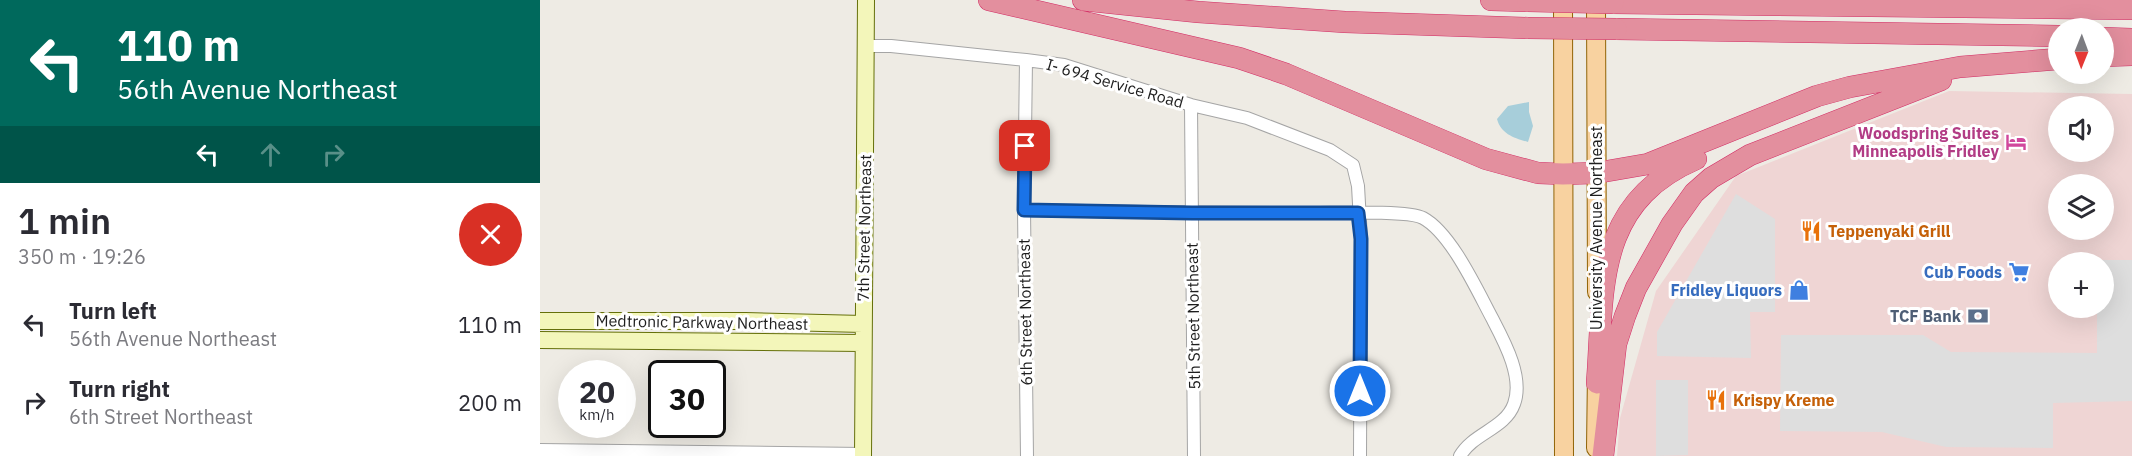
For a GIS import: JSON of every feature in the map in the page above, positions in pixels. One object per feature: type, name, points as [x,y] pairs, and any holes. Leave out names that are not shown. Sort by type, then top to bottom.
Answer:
[{"type":"highway","points":[[989,0],[1239,58],[1286,74],[1486,159],[1538,172],[1563,174],[1596,173],[1648,164],[1817,96],[1850,87],[1919,74],[2048,59]]},
{"type":"highway","points":[[1083,0],[1218,14],[1345,22],[2048,36]]},
{"type":"highway","points":[[1491,0],[2132,9]]},
{"type":"highway","points":[[2114,38],[2132,39]]},
{"type":"highway","points":[[2114,56],[2132,55]]},
{"type":"highway","points":[[1603,456],[1616,344],[1625,316],[1636,288],[1672,224],[1702,186],[1734,163],[1758,151],[1912,90],[1953,77],[2033,60]]},
{"type":"highway","points":[[1597,383],[1608,259],[1620,226],[1631,208],[1645,192],[1660,179],[1685,164],[1852,95],[1919,74]]},
{"type":"main road","name":"University Avenue Northeast","points":[[1563,0],[1564,456]]},
{"type":"main road","name":"University Avenue Northeast","points":[[1596,456],[1596,173],[1605,2]]},
{"type":"street","name":"7th Street Northeast","points":[[863,455],[866,0]]},
{"type":"street","name":"I- 694 Service Road","points":[[866,46],[891,46],[1064,66],[1191,105],[1247,117],[1330,150],[1353,165],[1358,186],[1358,213]]},
{"type":"street","name":"6th Street Northeast","points":[[1026,60],[1024,210],[1027,456]]},
{"type":"street","name":"5th Street Northeast","points":[[1191,105],[1194,456]]},
{"type":"street","points":[[1024,210],[1358,213],[1414,215],[1423,218],[1437,229],[1469,275],[1506,348],[1515,373],[1517,387],[1515,402],[1507,417],[1472,441],[1460,456]]},
{"type":"street","points":[[1358,213],[1361,239],[1360,456]]},
{"type":"street","name":"Medtronic Parkway Northeast","points":[[540,321],[863,324]]},
{"type":"street","points":[[693,341],[694,321]]},
{"type":"street","name":"Medtronic Parkway Northeast","points":[[540,340],[863,343]]},
{"type":"street","points":[[540,450],[863,455]]},
{"type":"shaded area","points":[[1949,91],[2132,94],[2132,456],[1617,456],[1620,418],[1656,291],[1736,176]]},
{"type":"shaded area","points":[[1736,194],[1775,219],[1775,312],[1750,312],[1751,358],[1657,356],[1657,332]]},
{"type":"shaded area","points":[[2114,260],[2132,260],[2132,401],[2053,403],[2053,448],[1946,447],[1882,432],[1780,431],[1781,335],[1923,335],[1951,352],[2097,353],[2097,318],[2114,318]]},
{"type":"shaded area","points":[[1656,380],[1688,380],[1688,455],[1656,456]]},
{"type":"water","points":[[1529,102],[1533,126],[1528,142],[1505,132],[1497,119],[1508,106]]},
{"type":"place","name":"Woodspring Suites Minneapolis Fridley","points":[[2016,142]]},
{"type":"place","name":"Teppenyaki Grill","points":[[1811,231]]},
{"type":"place","name":"Cub Foods","points":[[2019,272]]},
{"type":"place","name":"Fridley Liquors","points":[[1799,290]]},
{"type":"place","name":"TCF Bank","points":[[1978,316]]},
{"type":"place","name":"Krispy Kreme","points":[[1716,400]]},
{"type":"route","points":[[1025,146],[1024,210],[1358,213],[1361,239],[1360,391]]}]
